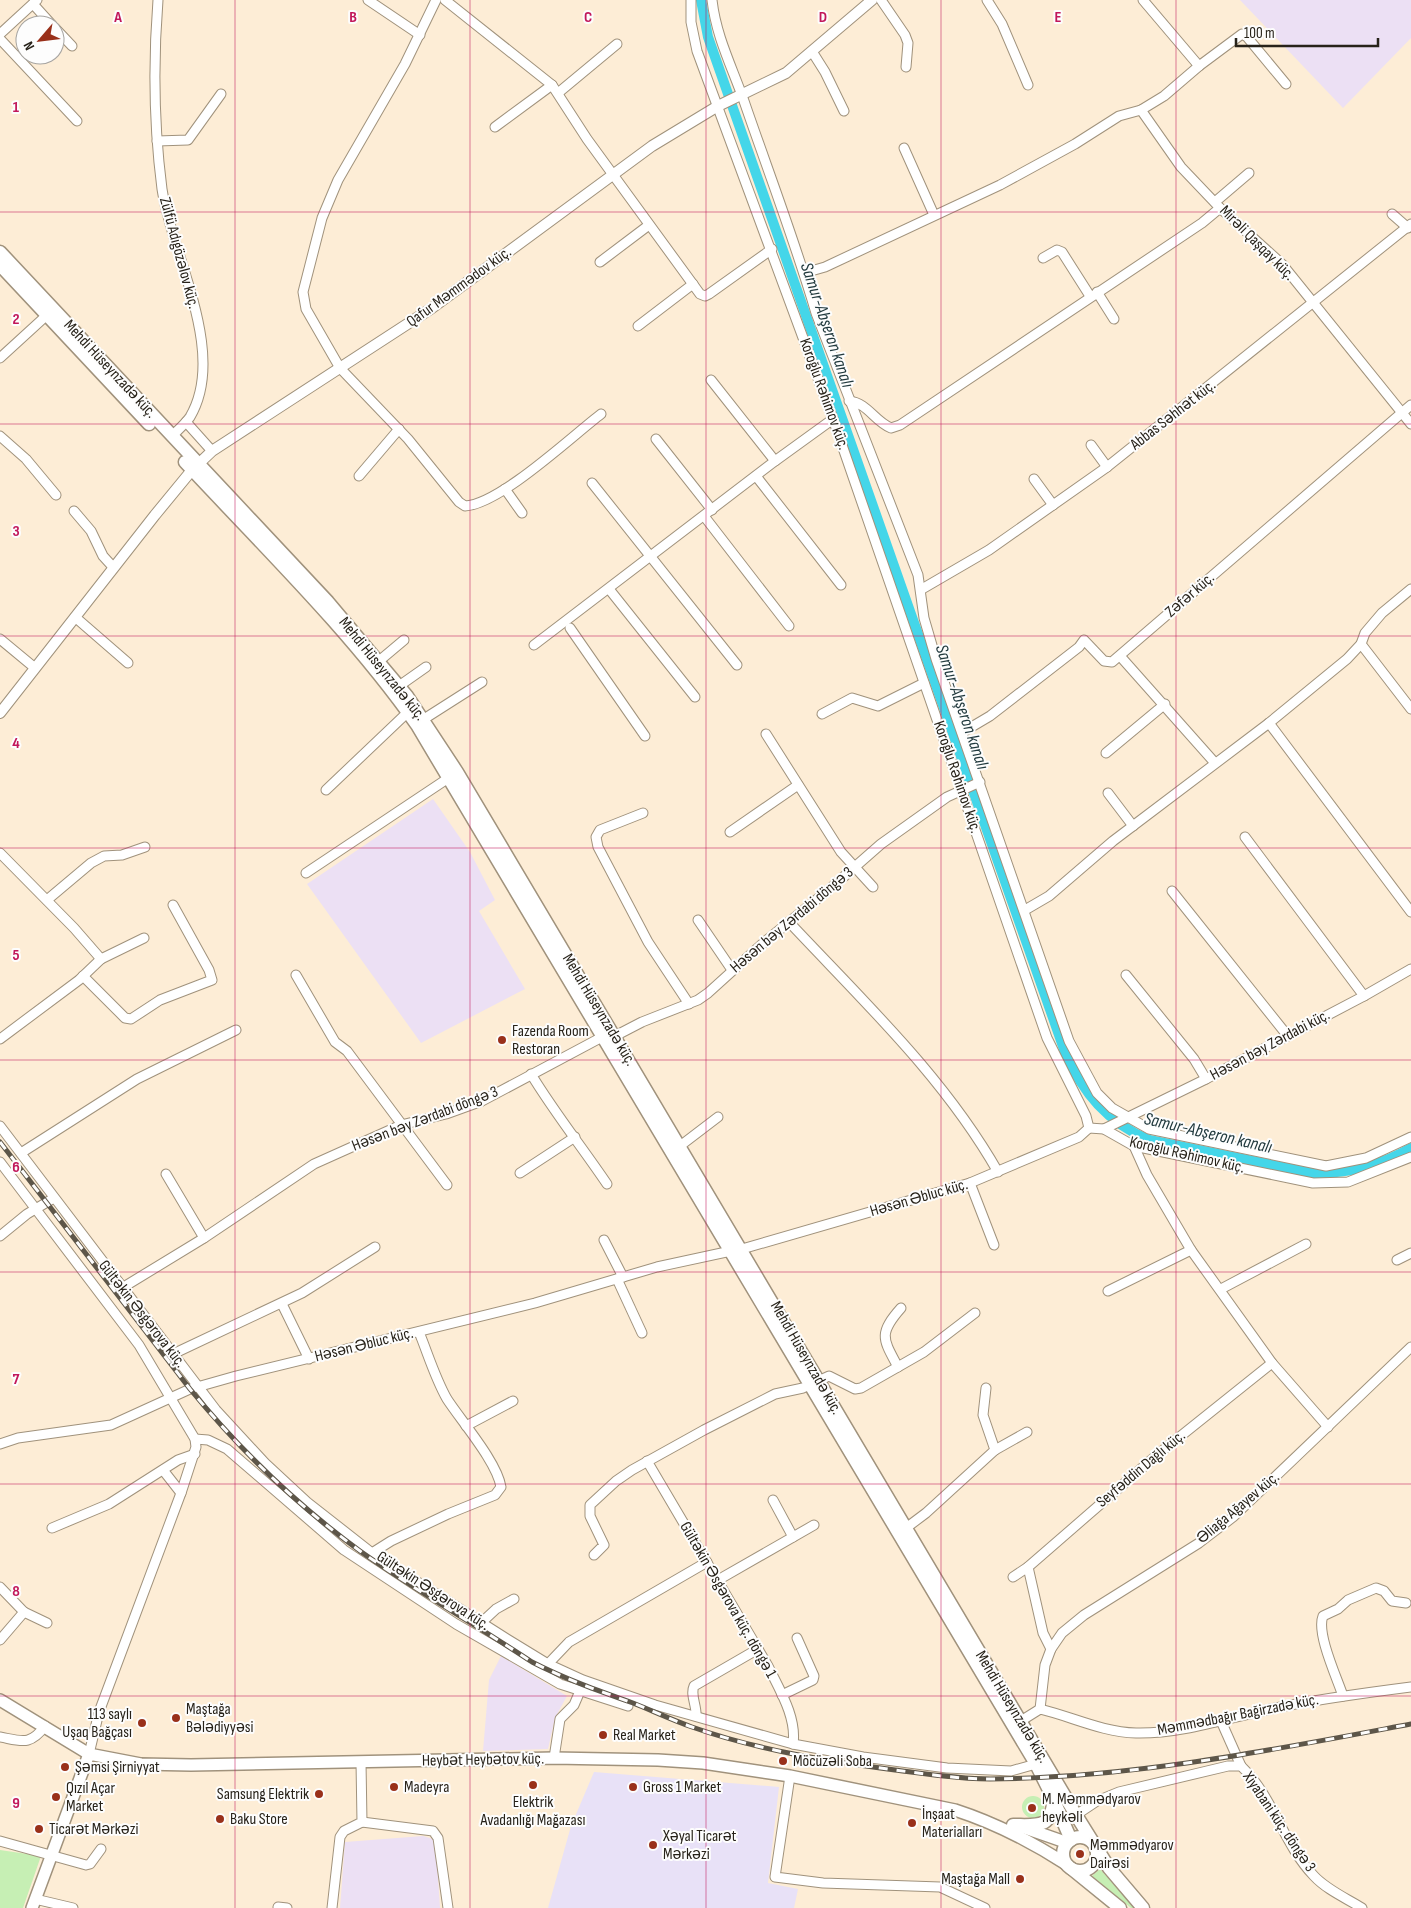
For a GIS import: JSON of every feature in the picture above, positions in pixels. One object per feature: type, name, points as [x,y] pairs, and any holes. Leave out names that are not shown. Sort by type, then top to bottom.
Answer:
[{"type":"main road","name":"Mehdi Hüseynzadə küç.","points":[[0,252],[172,436],[195,467],[372,667],[408,712],[609,1036],[680,1146],[736,1250]]},
{"type":"main road","name":"Mehdi Hüseynzadə küç.","points":[[0,265],[379,661],[424,719],[609,1036],[1017,1724],[1094,1845],[1120,1882],[1143,1908]]},
{"type":"main road","name":"Mehdi Hüseynzadə küç.","points":[[814,1383],[906,1528],[1017,1724],[1053,1798],[1069,1841]]},
{"type":"main road","name":"Heybət Heybətov küç.","points":[[0,1700],[89,1754],[141,1764],[554,1758],[703,1763],[790,1776],[929,1804],[976,1817]]},
{"type":"main road","points":[[34,1904],[89,1754]]},
{"type":"main road","points":[[1013,1825],[1037,1825],[1045,1822],[1051,1814],[1053,1798]]},
{"type":"main road","points":[[976,1817],[1069,1841],[1085,1838],[1094,1845],[1097,1855],[1092,1866],[1083,1871],[1070,1868]]},
{"type":"main road","points":[[976,1817],[1033,1845],[1070,1868],[1120,1908]]},
{"type":"main road","points":[[1069,1841],[1064,1856],[1070,1868]]},
{"type":"street","name":"Zülfü Adıgözəlov küç.","points":[[158,0],[156,48],[157,140],[168,221],[192,300],[202,340],[203,355],[199,391],[193,409],[186,422],[172,436]]},
{"type":"street","points":[[368,0],[420,35]]},
{"type":"street","points":[[436,0],[420,35],[338,180],[322,218],[302,292],[306,309],[340,368],[399,429],[459,502],[465,506],[484,502],[505,489],[601,414]]},
{"type":"street","points":[[445,0],[552,85],[582,131],[700,294],[705,296],[709,294],[772,249]]},
{"type":"street","name":"Koroğlu Rəhimov küç.","points":[[691,0],[693,37],[833,419],[1047,1038],[1086,1116],[1089,1128]]},
{"type":"street","name":"Koroğlu Rəhimov küç.","points":[[712,0],[720,42],[742,95],[816,313],[918,575],[922,589],[924,618],[1076,1056],[1097,1093],[1126,1117],[1149,1129],[1326,1166],[1366,1158],[1411,1137]]},
{"type":"street","points":[[742,95],[775,80],[812,53],[872,0]]},
{"type":"street","points":[[881,0],[906,35],[908,43],[906,66]]},
{"type":"street","points":[[987,0],[1002,24],[1028,85]]},
{"type":"street","points":[[1144,0],[1199,66]]},
{"type":"street","points":[[0,34],[35,2],[45,15]]},
{"type":"street","points":[[804,273],[825,267],[1033,168],[1119,116],[1141,110],[1164,96],[1199,66],[1242,34],[1286,84]]},
{"type":"street","points":[[65,38],[72,46]]},
{"type":"street","points":[[0,39],[77,121]]},
{"type":"street","points":[[558,93],[617,44]]},
{"type":"street","points":[[812,53],[825,72],[844,112]]},
{"type":"street","points":[[495,127],[552,85]]},
{"type":"street","points":[[157,140],[188,140],[221,94]]},
{"type":"street","name":"Qafur Məmmədov küç.","points":[[0,713],[113,567],[195,467],[212,451],[432,308],[660,141],[718,106],[742,95]]},
{"type":"street","name":"Mirəli Qaşqay küç.","points":[[1141,110],[1181,167],[1218,205],[1282,264],[1411,424]]},
{"type":"street","points":[[904,148],[934,215]]},
{"type":"street","points":[[850,401],[857,402],[866,407],[883,425],[891,428],[900,425],[1202,223],[1249,172]]},
{"type":"street","points":[[1392,214],[1409,226]]},
{"type":"street","points":[[600,262],[649,225]]},
{"type":"street","name":"Abbas Səhhət küç.","points":[[922,589],[971,562],[1106,467],[1409,226]]},
{"type":"street","points":[[1043,258],[1056,250],[1062,252],[1114,319]]},
{"type":"street","points":[[638,326],[693,284]]},
{"type":"street","points":[[0,358],[47,315]]},
{"type":"street","points":[[711,380],[776,461]]},
{"type":"street","name":"Zəfər küç.","points":[[1120,656],[1411,405]]},
{"type":"street","points":[[534,645],[833,419]]},
{"type":"street","points":[[186,422],[212,451]]},
{"type":"street","points":[[359,476],[399,429]]},
{"type":"street","points":[[0,436],[26,458],[56,495]]},
{"type":"street","points":[[656,439],[712,510]]},
{"type":"street","points":[[1091,445],[1106,467]]},
{"type":"street","points":[[756,476],[841,585]]},
{"type":"street","points":[[1034,479],[1053,505]]},
{"type":"street","points":[[592,482],[737,665]]},
{"type":"street","points":[[505,489],[522,513]]},
{"type":"street","points":[[74,511],[91,531],[103,556],[113,567]]},
{"type":"street","points":[[704,516],[789,626]]},
{"type":"street","points":[[609,589],[695,697]]},
{"type":"street","points":[[1025,910],[1048,896],[1133,826],[1215,762],[1269,723],[1347,659],[1361,644],[1365,633],[1382,613],[1411,589]]},
{"type":"street","points":[[75,617],[128,663]]},
{"type":"street","points":[[570,628],[645,736]]},
{"type":"street","points":[[0,639],[35,668]]},
{"type":"street","points":[[379,661],[404,640]]},
{"type":"street","points":[[963,732],[990,716],[1079,647],[1084,640],[1104,661],[1112,662],[1120,656],[1215,762]]},
{"type":"street","points":[[1361,644],[1411,709]]},
{"type":"street","points":[[399,686],[426,667]]},
{"type":"street","points":[[424,719],[482,682]]},
{"type":"street","points":[[822,714],[852,698],[878,706],[924,683]]},
{"type":"street","points":[[1106,753],[1165,704]]},
{"type":"street","points":[[326,790],[408,712]]},
{"type":"street","points":[[1269,723],[1411,912]]},
{"type":"street","points":[[766,734],[841,852],[873,887]]},
{"type":"street","points":[[306,873],[450,777]]},
{"type":"street","name":"Həsən bəy Zərdabi döngə 3","points":[[122,1288],[204,1238],[314,1164],[401,1125],[446,1114],[482,1101],[531,1074],[609,1036],[689,1004],[708,993],[732,970],[881,844],[961,789],[980,782]]},
{"type":"street","points":[[730,832],[798,785]]},
{"type":"street","points":[[1108,793],[1133,826]]},
{"type":"street","points":[[643,813],[600,830],[596,837],[598,847],[648,942],[689,1004]]},
{"type":"street","points":[[1245,837],[1364,996]]},
{"type":"street","points":[[47,900],[91,863],[104,856],[122,855],[145,847]]},
{"type":"street","points":[[0,853],[47,900],[101,959]]},
{"type":"street","points":[[1172,891],[1287,1035]]},
{"type":"street","points":[[83,976],[125,1018],[131,1019],[160,1000],[212,980],[173,905]]},
{"type":"street","points":[[698,920],[732,970]]},
{"type":"street","points":[[789,922],[932,1075],[978,1138],[998,1172]]},
{"type":"street","points":[[0,1039],[83,976],[101,959],[144,938]]},
{"type":"street","name":"Həsən bəy Zərdabi küç.","points":[[1104,1128],[1206,1079],[1364,996],[1411,968]]},
{"type":"street","points":[[296,975],[335,1042],[352,1058],[447,1185]]},
{"type":"street","points":[[1126,975],[1194,1059],[1206,1079]]},
{"type":"street","points":[[21,1153],[137,1079],[236,1030]]},
{"type":"street","points":[[531,1074],[552,1108],[576,1137],[607,1184]]},
{"type":"street","points":[[680,1146],[718,1117]]},
{"type":"street","name":"Gültəkin Əsgərova küç.","points":[[0,1126],[216,1410],[265,1463],[308,1502],[372,1553],[548,1664],[583,1680],[793,1744],[863,1757],[947,1768],[1011,1771],[1036,1764]]},
{"type":"street","points":[[1089,1128],[1104,1128]]},
{"type":"street","name":"Həsən Əbluc küç.","points":[[0,1444],[18,1438],[111,1425],[171,1397],[199,1387],[419,1332],[657,1267],[736,1250],[970,1183],[1079,1137],[1089,1128]]},
{"type":"street","name":"Koroğlu Rəhimov küç.","points":[[1104,1128],[1134,1146],[1313,1183],[1348,1182],[1411,1157]]},
{"type":"street","points":[[520,1173],[576,1137]]},
{"type":"street","points":[[1134,1146],[1147,1175],[1191,1250],[1221,1289],[1272,1363],[1328,1426]]},
{"type":"street","points":[[0,1162],[122,1321],[171,1397],[195,1440],[195,1454],[99,1712],[89,1754]]},
{"type":"street","points":[[166,1174],[204,1238]]},
{"type":"street","points":[[970,1183],[994,1245]]},
{"type":"street","points":[[0,1236],[35,1208],[54,1198]]},
{"type":"street","points":[[604,1240],[642,1333]]},
{"type":"street","points":[[1221,1289],[1306,1244]]},
{"type":"street","points":[[173,1354],[282,1304],[323,1281],[375,1246]]},
{"type":"street","points":[[1108,1291],[1191,1250]]},
{"type":"street","points":[[1397,1260],[1411,1253]]},
{"type":"street","points":[[282,1304],[309,1359]]},
{"type":"street","points":[[898,1367],[885,1342],[884,1335],[889,1321],[900,1308]]},
{"type":"street","points":[[594,1555],[604,1545],[590,1516],[590,1505],[616,1481],[647,1461],[769,1396],[814,1383],[829,1376],[855,1389],[898,1367],[937,1343],[975,1313]]},
{"type":"street","points":[[372,1553],[391,1541],[499,1492],[500,1482],[486,1456],[437,1379],[419,1332]]},
{"type":"street","name":"Əliağa Ağayev küç.","points":[[1040,1709],[1045,1665],[1051,1649],[1062,1633],[1084,1615],[1199,1543],[1220,1527],[1251,1501],[1411,1347]]},
{"type":"street","name":"Seyfəddin Dağlı küç.","points":[[1013,1577],[1028,1567],[1156,1455],[1272,1363]]},
{"type":"street","points":[[986,1388],[984,1415],[994,1450]]},
{"type":"street","points":[[466,1426],[513,1401]]},
{"type":"street","points":[[906,1528],[926,1513],[994,1450],[1026,1432]]},
{"type":"street","points":[[195,1440],[208,1440],[227,1449],[344,1550],[376,1573],[465,1629],[560,1684],[628,1706]]},
{"type":"street","points":[[52,1528],[109,1504],[178,1460],[195,1454]]},
{"type":"street","name":"Gültəkin Əsgərova küç. döngə 1","points":[[647,1461],[758,1648],[782,1695],[793,1726],[793,1744]]},
{"type":"street","points":[[163,1470],[181,1493]]},
{"type":"street","points":[[773,1500],[793,1537]]},
{"type":"street","points":[[718,1580],[814,1525]]},
{"type":"street","points":[[548,1664],[569,1642],[707,1562]]},
{"type":"street","points":[[1028,1567],[1043,1633],[1051,1649]]},
{"type":"street","points":[[0,1587],[24,1612],[47,1623]]},
{"type":"street","points":[[1344,1696],[1330,1661],[1320,1623],[1323,1616],[1338,1609],[1348,1600],[1376,1588],[1384,1591],[1392,1601],[1406,1603]]},
{"type":"street","points":[[482,1622],[489,1614],[514,1599]]},
{"type":"street","points":[[0,1640],[24,1612]]},
{"type":"street","points":[[782,1695],[813,1680],[814,1676],[797,1638]]},
{"type":"street","points":[[696,1716],[697,1705],[692,1691],[694,1686],[758,1648]]},
{"type":"street","name":"Məmmədbağır Bağirzadə küç.","points":[[1040,1709],[1088,1724],[1136,1733],[1178,1730],[1286,1706],[1411,1687]]},
{"type":"street","points":[[554,1758],[560,1719],[574,1705],[580,1691]]},
{"type":"street","points":[[1017,1724],[1040,1709]]},
{"type":"street","points":[[1221,1721],[1241,1766]]},
{"type":"street","points":[[0,1737],[25,1741],[37,1737],[45,1726]]},
{"type":"street","points":[[361,1762],[362,1822]]},
{"type":"street","name":"Xiyabani küç. döngə 3","points":[[1076,1815],[1097,1802],[1119,1792],[1228,1766],[1241,1766],[1250,1774],[1271,1805],[1298,1854],[1314,1876],[1332,1890],[1362,1908]]},
{"type":"street","points":[[790,1776],[775,1878],[823,1883],[940,1887],[985,1908]]},
{"type":"street","points":[[332,1908],[340,1837],[344,1831],[362,1822],[433,1831],[438,1838],[448,1908]]},
{"type":"street","points":[[0,1841],[86,1865],[90,1864],[101,1849]]},
{"type":"street","points":[[34,1904],[73,1908]]},
{"type":"shaded area","points":[[1240,0],[1411,0],[1411,38],[1343,108]]},
{"type":"shaded area","points":[[433,799],[470,852],[495,900],[479,911],[525,989],[421,1043],[307,884]]},
{"type":"shaded area","points":[[501,1656],[567,1696],[555,1718],[548,1749],[483,1751],[489,1680]]},
{"type":"shaded area","points":[[594,1772],[779,1787],[768,1883],[798,1889],[794,1908],[548,1908],[571,1826]]},
{"type":"shaded area","points":[[423,1836],[433,1839],[436,1847],[440,1908],[340,1908],[345,1842]]},
{"type":"green space","points":[[1033,1796],[1041,1799],[1044,1807],[1041,1815],[1033,1818],[1025,1815],[1022,1807],[1025,1799]]},
{"type":"green space","points":[[0,1850],[41,1856],[23,1908],[0,1908]]},
{"type":"green space","points":[[1100,1869],[1134,1908],[1131,1908],[1092,1876]]},
{"type":"waterway","name":"Samur-Abşeron kanalı","points":[[701,0],[708,37],[1065,1052],[1080,1081],[1098,1105],[1109,1115],[1134,1133],[1149,1140],[1312,1173],[1338,1172],[1376,1164],[1411,1148]]},
{"type":"railway","points":[[0,1142],[190,1389],[229,1434],[270,1476],[314,1515],[360,1551],[532,1662],[569,1679],[685,1724],[742,1742],[792,1754],[844,1763],[966,1778],[1043,1777],[1149,1768],[1254,1753],[1411,1724]]},
{"type":"place","name":"Fazenda Room Restoran","points":[[502,1040]]},
{"type":"place","name":"Maştağa Bələdiyyəsi","points":[[176,1718]]},
{"type":"place","name":"113 saylı Uşaq Bağçası","points":[[142,1723]]},
{"type":"place","name":"Real Market","points":[[603,1735]]},
{"type":"place","name":"Möcüzəli Soba","points":[[783,1761]]},
{"type":"place","name":"Şəmsi Şirniyyat","points":[[65,1767]]},
{"type":"place","name":"Elektrik Avadanlığı Mağazası","points":[[533,1785]]},
{"type":"place","name":"Madeyra","points":[[394,1787]]},
{"type":"place","name":"Gross 1 Market","points":[[633,1787]]},
{"type":"place","name":"Samsung Elektrik","points":[[319,1794]]},
{"type":"place","name":"Qızıl Açar Market","points":[[56,1797]]},
{"type":"place","name":"M. Məmmədyarov heykəli","points":[[1032,1808]]},
{"type":"place","name":"Baku Store","points":[[220,1819]]},
{"type":"place","name":"İnşaat Materialları","points":[[912,1823]]},
{"type":"place","name":"Ticarət Mərkəzi","points":[[39,1829]]},
{"type":"place","name":"Xəyal Ticarət Mərkəzi","points":[[653,1845]]},
{"type":"place","name":"Məmmədyarov Dairəsi","points":[[1080,1854]]},
{"type":"place","name":"Maştağa Mall","points":[[1020,1879]]}]
